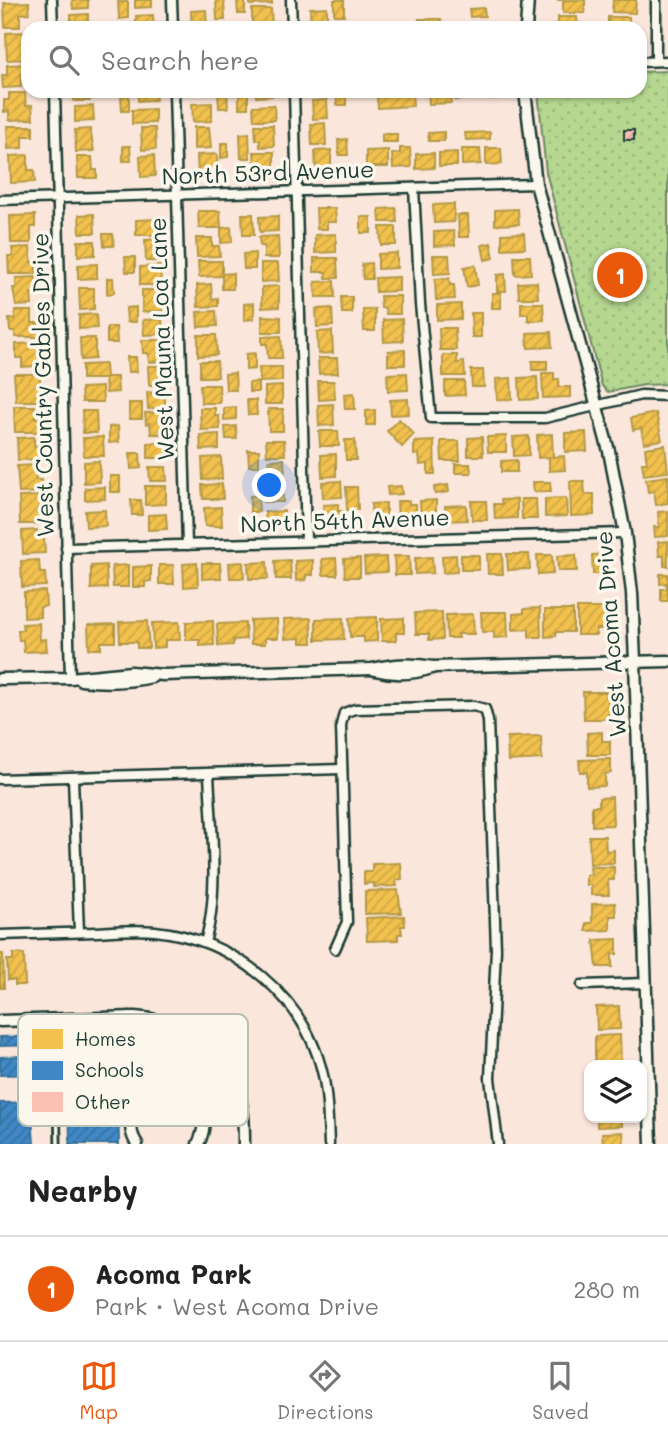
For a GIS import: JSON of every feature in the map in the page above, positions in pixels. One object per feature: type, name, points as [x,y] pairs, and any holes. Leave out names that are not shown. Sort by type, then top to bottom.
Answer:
[{"type":"street","points":[[52,0],[53,21]]},
{"type":"street","points":[[172,0],[173,21]]},
{"type":"street","points":[[291,0],[292,21]]},
{"type":"street","points":[[526,21],[528,0]]},
{"type":"street","points":[[656,0],[656,61]]},
{"type":"street","points":[[647,62],[668,61]]},
{"type":"street","name":"West Country Gables Drive","points":[[55,98],[70,678]]},
{"type":"street","name":"West Mauna Loa Lane","points":[[174,98],[187,545]]},
{"type":"street","points":[[294,98],[306,541]]},
{"type":"street","name":"West Acoma Drive","points":[[526,98],[536,184],[609,451],[625,533],[632,593],[652,1144]]},
{"type":"street","name":"North 53rd Avenue","points":[[0,200],[536,184]]},
{"type":"street","points":[[414,188],[420,304],[431,418],[545,418],[641,395],[668,396]]},
{"type":"street","name":"North 54th Avenue","points":[[66,548],[625,533]]},
{"type":"street","points":[[0,679],[70,678],[96,682],[133,681],[163,675],[372,669],[386,665],[411,664],[433,667],[668,661]]},
{"type":"street","points":[[335,949],[347,922],[341,724],[344,713],[355,709],[473,706],[485,709],[488,720],[496,950],[490,1078],[499,1144]]},
{"type":"street","points":[[0,779],[342,769]]},
{"type":"street","points":[[205,942],[211,922],[213,900],[209,773]]},
{"type":"street","points":[[73,778],[79,932]]},
{"type":"street","points":[[0,935],[154,931],[205,942],[233,955],[262,975],[287,1002],[309,1035],[323,1073],[329,1144]]},
{"type":"street","points":[[582,985],[646,983]]},
{"type":"street","points":[[0,1021],[18,1020]]},
{"type":"street","points":[[131,1126],[137,1144]]},
{"type":"street","points":[[198,1144],[204,1126]]},
{"type":"street","points":[[243,1126],[244,1144]]},
{"type":"lane","points":[[58,1126],[58,1144]]},
{"type":"green space","points":[[668,71],[668,384],[644,385],[608,392],[602,386],[546,172],[539,98],[647,98],[647,72]]},
{"type":"building: Homes","points":[[72,0],[88,0],[88,8],[73,9]]},
{"type":"building: Homes","points":[[135,0],[152,0],[152,7],[135,8]]},
{"type":"building: Homes","points":[[216,0],[224,0],[225,20],[217,20]]},
{"type":"building: Homes","points":[[237,0],[245,0],[245,14],[238,14]]},
{"type":"building: Homes","points":[[250,0],[272,0],[272,4],[250,5]]},
{"type":"building: Homes","points":[[334,0],[344,0],[344,15],[334,15]]},
{"type":"building: Homes","points":[[563,0],[585,0],[585,13],[563,13]]},
{"type":"building: Homes","points":[[613,0],[636,0],[635,13],[612,12]]},
{"type":"building: Homes","points":[[29,2],[29,13],[20,14],[20,27],[5,27],[4,3]]},
{"type":"building: Homes","points":[[118,2],[128,2],[128,18],[119,19]]},
{"type":"building: Homes","points":[[327,7],[327,21],[311,21],[310,8]]},
{"type":"building: Homes","points":[[484,8],[485,16],[470,17],[469,9]]},
{"type":"building: Homes","points":[[252,9],[271,9],[272,21],[252,21]]},
{"type":"building: Homes","points":[[206,10],[207,21],[192,21],[191,11]]},
{"type":"building: Homes","points":[[88,14],[88,21],[71,21],[71,15]]},
{"type":"building: Homes","points":[[153,15],[153,21],[136,21],[136,16]]},
{"type":"building: Homes","points":[[558,17],[577,17],[577,21],[558,21]]},
{"type":"building: Homes","points":[[608,17],[629,17],[629,21],[608,21]]},
{"type":"building: Homes","points":[[419,19],[441,21],[419,21]]},
{"type":"building: Homes","points":[[21,32],[21,59],[7,60],[6,33]]},
{"type":"building: Homes","points":[[21,64],[21,87],[3,88],[2,75],[7,75],[7,65]]},
{"type":"building: Homes","points":[[9,93],[21,93],[21,98],[25,98],[26,106],[32,105],[33,119],[9,120],[9,111],[4,112],[4,100],[9,100]]},
{"type":"building: Homes","points":[[74,98],[90,98],[90,101],[74,101]]},
{"type":"building: Homes","points":[[121,98],[129,98],[129,111],[122,111]]},
{"type":"building: Homes","points":[[138,98],[156,98],[156,100],[138,101]]},
{"type":"building: Homes","points":[[218,98],[227,98],[228,108],[219,108]]},
{"type":"building: Homes","points":[[239,98],[248,98],[248,108],[239,108]]},
{"type":"building: Homes","points":[[336,98],[346,98],[346,105],[337,105]]},
{"type":"building: Homes","points":[[377,98],[412,98],[413,106],[378,108]]},
{"type":"building: Homes","points":[[429,98],[451,98],[451,103],[429,104]]},
{"type":"building: Homes","points":[[455,98],[477,98],[477,99]]},
{"type":"building: Homes","points":[[327,100],[328,118],[313,119],[312,101]]},
{"type":"building: Homes","points":[[212,103],[212,121],[193,122],[192,104]]},
{"type":"building: Homes","points":[[274,105],[275,120],[254,120],[253,106]]},
{"type":"building: Homes","points":[[93,106],[94,121],[75,122],[75,107]]},
{"type":"building: Homes","points":[[155,109],[155,123],[132,124],[132,110]]},
{"type":"building: Homes","points":[[325,123],[326,145],[312,145],[311,124]]},
{"type":"building: Homes","points":[[255,125],[273,125],[274,146],[260,147],[260,140],[256,140]]},
{"type":"building: Homes","points":[[7,126],[33,126],[33,136],[23,136],[23,148],[8,149]]},
{"type":"building: Homes","points":[[194,127],[209,127],[211,148],[194,149]]},
{"type":"building: Homes","points":[[141,128],[155,128],[156,149],[142,150]]},
{"type":"building: Homes","points":[[90,129],[94,151],[76,152],[75,130]]},
{"type":"building: Homes","points":[[444,132],[444,141],[429,141],[428,133]]},
{"type":"building: Homes","points":[[490,132],[490,139],[466,140],[465,133]]},
{"type":"building: Homes","points":[[249,133],[250,158],[241,158],[240,134]]},
{"type":"building: Homes","points":[[382,134],[397,134],[397,142],[382,142]]},
{"type":"building: Homes","points":[[347,139],[348,155],[339,155],[338,140]]},
{"type":"building: Homes","points":[[221,143],[228,143],[228,157],[221,158]]},
{"type":"building: Homes","points":[[123,146],[130,146],[131,161],[123,161]]},
{"type":"building: Homes","points":[[400,148],[410,148],[411,167],[393,168],[392,154],[400,153]]},
{"type":"building: Homes","points":[[486,148],[501,148],[502,164],[486,165]]},
{"type":"building: Homes","points":[[462,149],[480,149],[481,164],[462,165]]},
{"type":"building: Homes","points":[[331,150],[331,171],[316,172],[315,151]]},
{"type":"building: Homes","points":[[388,150],[388,167],[366,167],[366,151]]},
{"type":"building: Homes","points":[[254,152],[274,152],[274,173],[260,174],[260,165],[255,166]]},
{"type":"building: Homes","points":[[457,152],[457,166],[439,166],[439,153]]},
{"type":"building: Homes","points":[[434,153],[434,168],[416,169],[416,154]]},
{"type":"building: Homes","points":[[217,154],[218,176],[198,177],[197,155]]},
{"type":"building: Homes","points":[[28,155],[28,170],[34,170],[35,182],[11,183],[10,156]]},
{"type":"building: Homes","points":[[154,155],[155,176],[141,177],[140,156]]},
{"type":"building: Homes","points":[[77,157],[92,157],[97,178],[78,178]]},
{"type":"building: Homes","points":[[454,204],[454,222],[434,223],[433,205]]},
{"type":"building: Homes","points":[[316,208],[335,208],[336,222],[327,222],[327,229],[317,229]]},
{"type":"building: Homes","points":[[396,208],[397,222],[380,222],[379,209]]},
{"type":"building: Homes","points":[[518,209],[519,224],[495,225],[495,210]]},
{"type":"building: Homes","points":[[198,211],[220,211],[221,228],[199,228]]},
{"type":"building: Homes","points":[[94,214],[95,233],[80,233],[79,215]]},
{"type":"building: Homes","points":[[242,214],[253,214],[254,235],[243,235]]},
{"type":"building: Homes","points":[[35,215],[35,227],[31,227],[31,243],[11,243],[10,216]]},
{"type":"building: Homes","points":[[458,215],[468,215],[469,237],[459,237]]},
{"type":"building: Homes","points":[[278,216],[278,231],[260,232],[259,217]]},
{"type":"building: Homes","points":[[361,217],[371,217],[371,233],[361,233]]},
{"type":"building: Homes","points":[[159,219],[160,235],[136,235],[136,220]]},
{"type":"building: Homes","points":[[231,227],[232,242],[221,243],[221,228]]},
{"type":"building: Homes","points":[[380,227],[396,227],[396,245],[381,245]]},
{"type":"building: Homes","points":[[454,231],[455,245],[434,246],[434,232]]},
{"type":"building: Homes","points":[[524,233],[525,248],[502,249],[502,234]]},
{"type":"building: Homes","points":[[103,234],[113,234],[114,246],[104,246]]},
{"type":"building: Homes","points":[[336,234],[336,252],[315,253],[315,235]]},
{"type":"building: Homes","points":[[278,236],[279,258],[264,258],[264,246],[260,246],[259,237]]},
{"type":"building: Homes","points":[[196,238],[212,238],[212,246],[219,246],[220,256],[197,257]]},
{"type":"building: Homes","points":[[160,239],[161,261],[146,261],[145,240]]},
{"type":"building: Homes","points":[[78,241],[95,241],[95,255],[78,256]]},
{"type":"building: Homes","points":[[491,243],[494,258],[485,260],[482,245]]},
{"type":"building: Homes","points":[[30,247],[31,262],[36,262],[36,274],[9,274],[8,256],[13,256],[12,248]]},
{"type":"building: Homes","points":[[255,253],[255,269],[244,269],[243,254]]},
{"type":"building: Homes","points":[[397,253],[397,268],[378,269],[378,254]]},
{"type":"building: Homes","points":[[433,255],[449,255],[450,273],[434,274]]},
{"type":"building: Homes","points":[[514,256],[530,256],[531,274],[515,275]]},
{"type":"building: Homes","points":[[125,257],[135,257],[135,272],[126,272]]},
{"type":"building: Homes","points":[[314,258],[337,258],[338,278],[326,278],[326,272],[314,272]]},
{"type":"building: Homes","points":[[198,261],[222,261],[222,274],[233,273],[233,289],[222,289],[222,276],[199,277]]},
{"type":"building: Homes","points":[[261,263],[278,263],[279,281],[261,282]]},
{"type":"building: Homes","points":[[371,263],[372,279],[363,279],[362,264]]},
{"type":"building: Homes","points":[[97,264],[97,278],[78,279],[78,265]]},
{"type":"building: Homes","points":[[475,265],[478,285],[467,287],[464,267]]},
{"type":"building: Homes","points":[[160,266],[161,285],[140,285],[140,267]]},
{"type":"building: Homes","points":[[505,274],[506,291],[497,291],[497,275]]},
{"type":"building: Homes","points":[[37,277],[37,293],[31,293],[32,305],[16,306],[13,288],[16,288],[16,278]]},
{"type":"building: Homes","points":[[399,277],[399,291],[376,292],[375,278]]},
{"type":"building: Homes","points":[[107,278],[113,278],[114,293],[107,294]]},
{"type":"building: Homes","points":[[449,278],[450,285],[454,285],[455,299],[436,300],[435,279]]},
{"type":"building: Homes","points":[[334,281],[335,297],[316,297],[315,282]]},
{"type":"building: Homes","points":[[537,282],[538,298],[519,298],[518,283]]},
{"type":"building: Homes","points":[[211,284],[212,299],[218,298],[218,306],[198,307],[197,285]]},
{"type":"building: Homes","points":[[279,286],[279,307],[262,308],[262,287]]},
{"type":"building: Homes","points":[[79,288],[94,288],[94,309],[80,310]]},
{"type":"building: Homes","points":[[142,290],[161,290],[162,311],[142,312]]},
{"type":"building: Homes","points":[[492,293],[501,293],[501,308],[492,308]]},
{"type":"building: Homes","points":[[380,296],[400,296],[400,314],[386,314],[385,308],[381,308]]},
{"type":"building: Homes","points":[[341,297],[352,297],[352,313],[342,313]]},
{"type":"building: Homes","points":[[254,303],[254,319],[244,320],[244,304]]},
{"type":"building: Homes","points":[[521,303],[543,303],[544,320],[528,321],[528,314],[521,314]]},
{"type":"building: Homes","points":[[461,304],[461,319],[437,320],[437,305]]},
{"type":"building: Homes","points":[[136,307],[136,322],[127,322],[126,308]]},
{"type":"building: Homes","points":[[332,308],[333,326],[317,327],[316,309]]},
{"type":"building: Homes","points":[[375,309],[375,331],[364,331],[363,310]]},
{"type":"building: Homes","points":[[15,311],[32,311],[32,323],[39,323],[39,337],[15,337],[15,331],[10,331],[9,319],[15,319]]},
{"type":"building: Homes","points":[[216,311],[217,326],[198,327],[197,312]]},
{"type":"building: Homes","points":[[471,313],[481,313],[481,337],[472,337]]},
{"type":"building: Homes","points":[[96,314],[97,328],[79,329],[79,315]]},
{"type":"building: Homes","points":[[262,316],[281,317],[281,332],[262,332]]},
{"type":"building: Homes","points":[[162,319],[163,334],[144,335],[143,320]]},
{"type":"building: Homes","points":[[402,319],[403,341],[384,342],[383,320]]},
{"type":"building: Homes","points":[[107,327],[116,327],[117,343],[107,343]]},
{"type":"building: Homes","points":[[439,328],[455,328],[456,350],[440,350]]},
{"type":"building: Homes","points":[[332,331],[333,353],[318,354],[317,332]]},
{"type":"building: Homes","points":[[551,332],[552,347],[528,348],[527,333]]},
{"type":"building: Homes","points":[[198,335],[216,335],[217,355],[198,356]]},
{"type":"building: Homes","points":[[281,336],[282,358],[268,358],[267,344],[262,344],[262,337]]},
{"type":"building: Homes","points":[[80,338],[95,338],[95,359],[81,360]]},
{"type":"building: Homes","points":[[142,340],[162,340],[163,361],[149,362],[148,353],[143,353]]},
{"type":"building: Homes","points":[[39,343],[39,366],[22,367],[22,358],[16,358],[16,344]]},
{"type":"building: Homes","points":[[405,350],[405,365],[388,365],[388,351]]},
{"type":"building: Homes","points":[[255,353],[255,369],[246,370],[246,354]]},
{"type":"building: Homes","points":[[443,355],[457,355],[457,363],[464,362],[465,376],[443,376]]},
{"type":"building: Homes","points":[[127,357],[136,357],[137,372],[128,372]]},
{"type":"building: Homes","points":[[318,358],[337,358],[338,373],[319,374]]},
{"type":"building: Homes","points":[[200,361],[217,361],[218,377],[200,377]]},
{"type":"building: Homes","points":[[532,361],[547,361],[547,370],[532,370]]},
{"type":"building: Homes","points":[[105,364],[106,377],[117,377],[118,392],[106,393],[105,379],[82,379],[82,365]]},
{"type":"building: Homes","points":[[148,366],[163,366],[164,385],[149,385]]},
{"type":"building: Homes","points":[[259,367],[282,367],[282,381],[260,382]]},
{"type":"building: Homes","points":[[471,370],[483,370],[484,387],[472,387]]},
{"type":"building: Homes","points":[[235,373],[236,390],[226,390],[225,374]]},
{"type":"building: Homes","points":[[407,373],[408,390],[388,391],[387,374]]},
{"type":"building: Homes","points":[[542,373],[554,373],[554,379],[559,379],[559,387],[570,387],[570,397],[543,398]]},
{"type":"building: Homes","points":[[14,374],[40,374],[40,401],[16,401]]},
{"type":"building: Homes","points":[[537,377],[538,399],[520,400],[519,378]]},
{"type":"building: Homes","points":[[511,378],[512,399],[497,400],[496,379]]},
{"type":"building: Homes","points":[[318,381],[334,381],[335,399],[319,400]]},
{"type":"building: Homes","points":[[445,381],[464,381],[465,395],[445,396]]},
{"type":"building: Homes","points":[[258,382],[258,392],[249,392],[249,383]]},
{"type":"building: Homes","points":[[200,385],[219,385],[220,403],[201,403]]},
{"type":"building: Homes","points":[[282,386],[282,404],[265,404],[265,387]]},
{"type":"building: Homes","points":[[102,387],[103,402],[82,402],[81,388]]},
{"type":"building: Homes","points":[[147,392],[165,394],[165,408],[148,409]]},
{"type":"building: Homes","points":[[354,393],[355,409],[345,409],[344,394]]},
{"type":"building: Homes","points":[[408,399],[409,414],[391,415],[390,400]]},
{"type":"building: Homes","points":[[247,400],[256,400],[257,415],[248,415]]},
{"type":"building: Homes","points":[[129,403],[142,403],[142,419],[129,419]]},
{"type":"building: Homes","points":[[333,404],[334,425],[319,426],[318,405]]},
{"type":"building: Homes","points":[[14,406],[35,406],[35,418],[41,418],[41,432],[15,432]]},
{"type":"building: Homes","points":[[236,407],[236,419],[224,420],[224,408]]},
{"type":"building: Homes","points":[[200,408],[215,408],[220,429],[201,430]]},
{"type":"building: Homes","points":[[268,409],[283,409],[283,431],[269,431]]},
{"type":"building: Homes","points":[[375,410],[375,425],[366,425],[366,411]]},
{"type":"building: Homes","points":[[82,411],[96,411],[97,433],[83,433]]},
{"type":"building: Homes","points":[[164,412],[164,434],[151,434],[145,413]]},
{"type":"building: Homes","points":[[656,413],[662,440],[644,443],[641,428],[633,430],[631,418]]},
{"type":"building: Homes","points":[[399,419],[414,434],[402,447],[387,431]]},
{"type":"building: Homes","points":[[118,426],[119,442],[109,443],[109,427]]},
{"type":"building: Homes","points":[[236,426],[237,439],[226,439],[225,427]]},
{"type":"building: Homes","points":[[319,431],[338,431],[339,446],[320,446]]},
{"type":"building: Homes","points":[[586,432],[587,451],[565,452],[565,433]]},
{"type":"building: Homes","points":[[219,434],[219,449],[201,450],[200,435]]},
{"type":"building: Homes","points":[[552,434],[553,457],[564,456],[565,470],[549,471],[549,457],[538,458],[537,435]]},
{"type":"building: Homes","points":[[506,436],[506,452],[488,452],[487,437]]},
{"type":"building: Homes","points":[[529,436],[529,455],[514,456],[513,437]]},
{"type":"building: Homes","points":[[34,437],[34,446],[41,445],[42,459],[18,460],[17,438]]},
{"type":"building: Homes","points":[[103,437],[104,456],[84,456],[83,438]]},
{"type":"building: Homes","points":[[482,437],[483,456],[468,456],[468,438]]},
{"type":"building: Homes","points":[[266,440],[284,440],[285,455],[267,455]]},
{"type":"building: Homes","points":[[345,440],[355,440],[356,460],[346,460]]},
{"type":"building: Homes","points":[[434,441],[435,474],[428,474],[428,464],[420,465],[419,454],[414,455],[414,442]]},
{"type":"building: Homes","points":[[441,441],[459,441],[460,461],[442,461]]},
{"type":"building: Homes","points":[[166,442],[167,458],[148,458],[148,443]]},
{"type":"building: Homes","points":[[665,445],[668,472],[644,475],[642,463],[647,463],[645,448]]},
{"type":"building: Homes","points":[[248,450],[259,450],[259,466],[249,466]]},
{"type":"building: Homes","points":[[130,453],[140,453],[141,468],[131,469]]},
{"type":"building: Homes","points":[[336,454],[336,476],[322,477],[321,455]]},
{"type":"building: Homes","points":[[221,457],[222,479],[203,480],[202,458]]},
{"type":"building: Homes","points":[[284,459],[285,478],[269,478],[269,460]]},
{"type":"building: Homes","points":[[517,460],[517,472],[501,472],[501,461]]},
{"type":"building: Homes","points":[[99,461],[100,482],[84,483],[84,462]]},
{"type":"building: Homes","points":[[455,464],[470,464],[471,473],[455,473]]},
{"type":"building: Homes","points":[[36,465],[36,480],[42,480],[43,492],[19,493],[17,466]]},
{"type":"building: Homes","points":[[149,467],[166,467],[167,481],[150,481]]},
{"type":"building: Homes","points":[[110,476],[120,476],[120,492],[110,492]]},
{"type":"building: Homes","points":[[668,476],[668,503],[656,505],[654,491],[648,492],[646,479]]},
{"type":"building: Homes","points":[[341,481],[342,497],[323,498],[322,482]]},
{"type":"building: Homes","points":[[570,481],[584,481],[585,494],[594,494],[594,515],[571,516]]},
{"type":"building: Homes","points":[[533,482],[550,482],[551,491],[534,492]]},
{"type":"building: Homes","points":[[222,484],[223,499],[203,499],[202,485]]},
{"type":"building: Homes","points":[[262,484],[282,484],[283,502],[263,502]]},
{"type":"building: Homes","points":[[448,485],[449,492],[435,494],[434,487]]},
{"type":"building: Homes","points":[[145,486],[166,486],[166,504],[145,505]]},
{"type":"building: Homes","points":[[401,486],[402,494],[388,495],[387,487]]},
{"type":"building: Homes","points":[[105,487],[105,499],[85,500],[85,488]]},
{"type":"building: Homes","points":[[346,487],[357,487],[358,510],[347,510]]},
{"type":"building: Homes","points":[[43,496],[43,508],[39,509],[39,524],[20,524],[19,497]]},
{"type":"building: Homes","points":[[250,496],[258,496],[259,512],[250,512]]},
{"type":"building: Homes","points":[[566,498],[567,516],[545,517],[545,499]]},
{"type":"building: Homes","points":[[517,499],[517,518],[495,519],[494,504],[502,504],[501,500]]},
{"type":"building: Homes","points":[[521,499],[536,499],[537,519],[522,519]]},
{"type":"building: Homes","points":[[131,500],[141,500],[142,515],[132,515]]},
{"type":"building: Homes","points":[[436,500],[436,520],[421,521],[420,501]]},
{"type":"building: Homes","points":[[397,501],[416,504],[416,521],[398,522]]},
{"type":"building: Homes","points":[[471,501],[486,501],[487,520],[472,520]]},
{"type":"building: Homes","points":[[386,503],[386,522],[372,523],[371,504]]},
{"type":"building: Homes","points":[[338,504],[338,511],[343,511],[344,523],[324,524],[323,505]]},
{"type":"building: Homes","points":[[466,505],[467,520],[445,521],[445,506]]},
{"type":"building: Homes","points":[[221,507],[222,526],[205,526],[204,508]]},
{"type":"building: Homes","points":[[105,510],[106,526],[86,527],[85,511]]},
{"type":"building: Homes","points":[[284,511],[285,526],[265,527],[265,512]]},
{"type":"building: Homes","points":[[668,511],[668,536],[655,537],[654,527],[659,527],[658,512]]},
{"type":"building: Homes","points":[[166,514],[167,529],[148,530],[148,515]]},
{"type":"building: Homes","points":[[37,530],[37,539],[44,538],[45,553],[23,554],[22,531]]},
{"type":"building: Homes","points":[[668,541],[668,566],[664,566],[664,556],[659,556],[658,542]]},
{"type":"building: Homes","points":[[487,554],[502,554],[503,574],[488,574]]},
{"type":"building: Homes","points":[[507,554],[529,554],[530,569],[508,570]]},
{"type":"building: Homes","points":[[607,554],[608,574],[593,574],[592,555]]},
{"type":"building: Homes","points":[[456,555],[457,572],[443,573],[442,556]]},
{"type":"building: Homes","points":[[461,555],[479,555],[479,570],[461,570]]},
{"type":"building: Homes","points":[[537,555],[552,555],[553,574],[538,575]]},
{"type":"building: Homes","points":[[576,555],[577,571],[558,571],[557,556]]},
{"type":"building: Homes","points":[[394,556],[409,556],[410,575],[395,575]]},
{"type":"building: Homes","points":[[386,557],[387,572],[365,573],[364,558]]},
{"type":"building: Homes","points":[[432,557],[433,573],[415,574],[415,558]]},
{"type":"building: Homes","points":[[336,558],[337,575],[323,575],[322,559]]},
{"type":"building: Homes","points":[[360,558],[360,577],[345,577],[344,559]]},
{"type":"building: Homes","points":[[39,560],[40,573],[45,573],[46,586],[22,587],[21,561]]},
{"type":"building: Homes","points":[[290,560],[291,579],[276,579],[275,561]]},
{"type":"building: Homes","points":[[313,560],[313,575],[306,575],[306,580],[296,581],[295,561]]},
{"type":"building: Homes","points":[[243,562],[244,578],[230,578],[229,563]]},
{"type":"building: Homes","points":[[267,562],[268,579],[249,579],[248,563]]},
{"type":"building: Homes","points":[[197,563],[198,586],[184,587],[183,564]]},
{"type":"building: Homes","points":[[202,563],[220,563],[221,578],[202,579]]},
{"type":"building: Homes","points":[[106,565],[107,588],[91,589],[91,566]]},
{"type":"building: Homes","points":[[128,565],[128,587],[113,587],[112,566]]},
{"type":"building: Homes","points":[[159,565],[173,565],[174,584],[159,584]]},
{"type":"building: Homes","points":[[151,566],[151,581],[145,582],[145,587],[133,587],[133,567]]},
{"type":"building: Homes","points":[[660,574],[668,574],[668,601],[661,601],[661,589],[667,589],[666,583],[660,584]]},
{"type":"building: Homes","points":[[45,591],[46,606],[40,607],[40,617],[24,618],[24,592]]},
{"type":"building: Homes","points":[[540,608],[541,637],[529,637],[529,629],[513,630],[513,614],[524,613],[524,609]]},
{"type":"building: Homes","points":[[577,608],[611,608],[611,629],[596,629],[596,635],[577,635]]},
{"type":"building: Homes","points":[[545,610],[573,610],[573,632],[556,632],[556,636],[545,637]]},
{"type":"building: Homes","points":[[442,612],[443,639],[429,640],[429,634],[416,634],[415,613]]},
{"type":"building: Homes","points":[[481,612],[507,612],[508,637],[494,638],[494,632],[482,632]]},
{"type":"building: Homes","points":[[473,614],[474,634],[458,634],[459,638],[447,638],[446,615]]},
{"type":"building: Homes","points":[[377,617],[377,641],[364,642],[364,637],[350,637],[349,618]]},
{"type":"building: Homes","points":[[311,618],[312,643],[301,643],[301,638],[285,639],[284,619]]},
{"type":"building: Homes","points":[[343,618],[344,639],[316,640],[316,619]]},
{"type":"building: Homes","points":[[404,618],[404,633],[396,633],[396,641],[382,641],[381,619]]},
{"type":"building: Homes","points":[[277,619],[278,638],[265,638],[265,644],[251,644],[250,620]]},
{"type":"building: Homes","points":[[147,621],[149,648],[137,648],[137,642],[120,642],[119,622]]},
{"type":"building: Homes","points":[[213,621],[214,645],[200,646],[200,640],[186,640],[186,622]]},
{"type":"building: Homes","points":[[179,622],[180,640],[165,640],[165,647],[153,648],[152,623]]},
{"type":"building: Homes","points":[[39,623],[40,640],[46,639],[47,651],[24,652],[23,640],[19,640],[18,630],[23,630],[22,624]]},
{"type":"building: Homes","points":[[245,623],[246,639],[233,640],[233,645],[218,646],[217,624]]},
{"type":"building: Homes","points":[[115,624],[115,642],[101,642],[101,649],[89,649],[88,625]]},
{"type":"building: Homes","points":[[583,692],[608,692],[609,719],[584,719]]},
{"type":"building: Homes","points":[[602,732],[602,741],[610,741],[610,755],[588,755],[587,733]]},
{"type":"building: Homes","points":[[541,736],[542,759],[508,761],[507,737]]},
{"type":"building: Homes","points":[[611,759],[611,773],[605,774],[605,786],[587,787],[587,772],[580,772],[579,760]]},
{"type":"building: Homes","points":[[612,797],[613,825],[592,826],[592,806],[599,806],[599,798]]},
{"type":"building: Homes","points":[[589,836],[605,836],[606,851],[614,850],[614,863],[590,864]]},
{"type":"building: Homes","points":[[401,863],[402,879],[396,880],[397,886],[374,887],[374,883],[364,884],[364,872],[372,872],[372,864]]},
{"type":"building: Homes","points":[[590,867],[614,867],[614,880],[608,880],[609,895],[591,895],[591,885],[586,885],[586,875],[591,875]]},
{"type":"building: Homes","points":[[398,890],[401,913],[365,914],[365,891]]},
{"type":"building: Homes","points":[[615,903],[616,916],[610,916],[610,930],[586,931],[586,923],[592,923],[592,904]]},
{"type":"building: Homes","points":[[404,916],[405,926],[401,926],[402,934],[398,934],[398,940],[367,941],[366,918]]},
{"type":"building: Homes","points":[[617,939],[617,954],[612,954],[612,967],[597,967],[594,940]]},
{"type":"building: Homes","points":[[0,954],[3,954],[4,988],[0,988]]},
{"type":"building: Homes","points":[[13,954],[24,954],[25,985],[15,985],[15,980],[8,980],[7,960],[13,960]]},
{"type":"building: Homes","points":[[619,1006],[620,1029],[597,1030],[596,1007]]},
{"type":"building: Homes","points":[[620,1035],[621,1060],[595,1060],[595,1036]]},
{"type":"building: Homes","points":[[597,1123],[622,1123],[622,1126],[597,1127]]},
{"type":"building: Homes","points":[[623,1132],[624,1144],[603,1144],[602,1133]]},
{"type":"building: Schools","points":[[0,1037],[18,1037],[18,1046],[0,1046]]},
{"type":"building: Schools","points":[[18,1056],[18,1075],[0,1075],[0,1057]]},
{"type":"building: Schools","points":[[18,1102],[18,1126],[33,1126],[34,1144],[0,1143],[0,1103]]},
{"type":"building: Schools","points":[[70,1126],[119,1126],[119,1144],[70,1144]]},
{"type":"building: Other","points":[[624,130],[634,130],[634,140],[624,140]]},
{"type":"place","name":"Acoma Park","points":[[620,275]]}]
